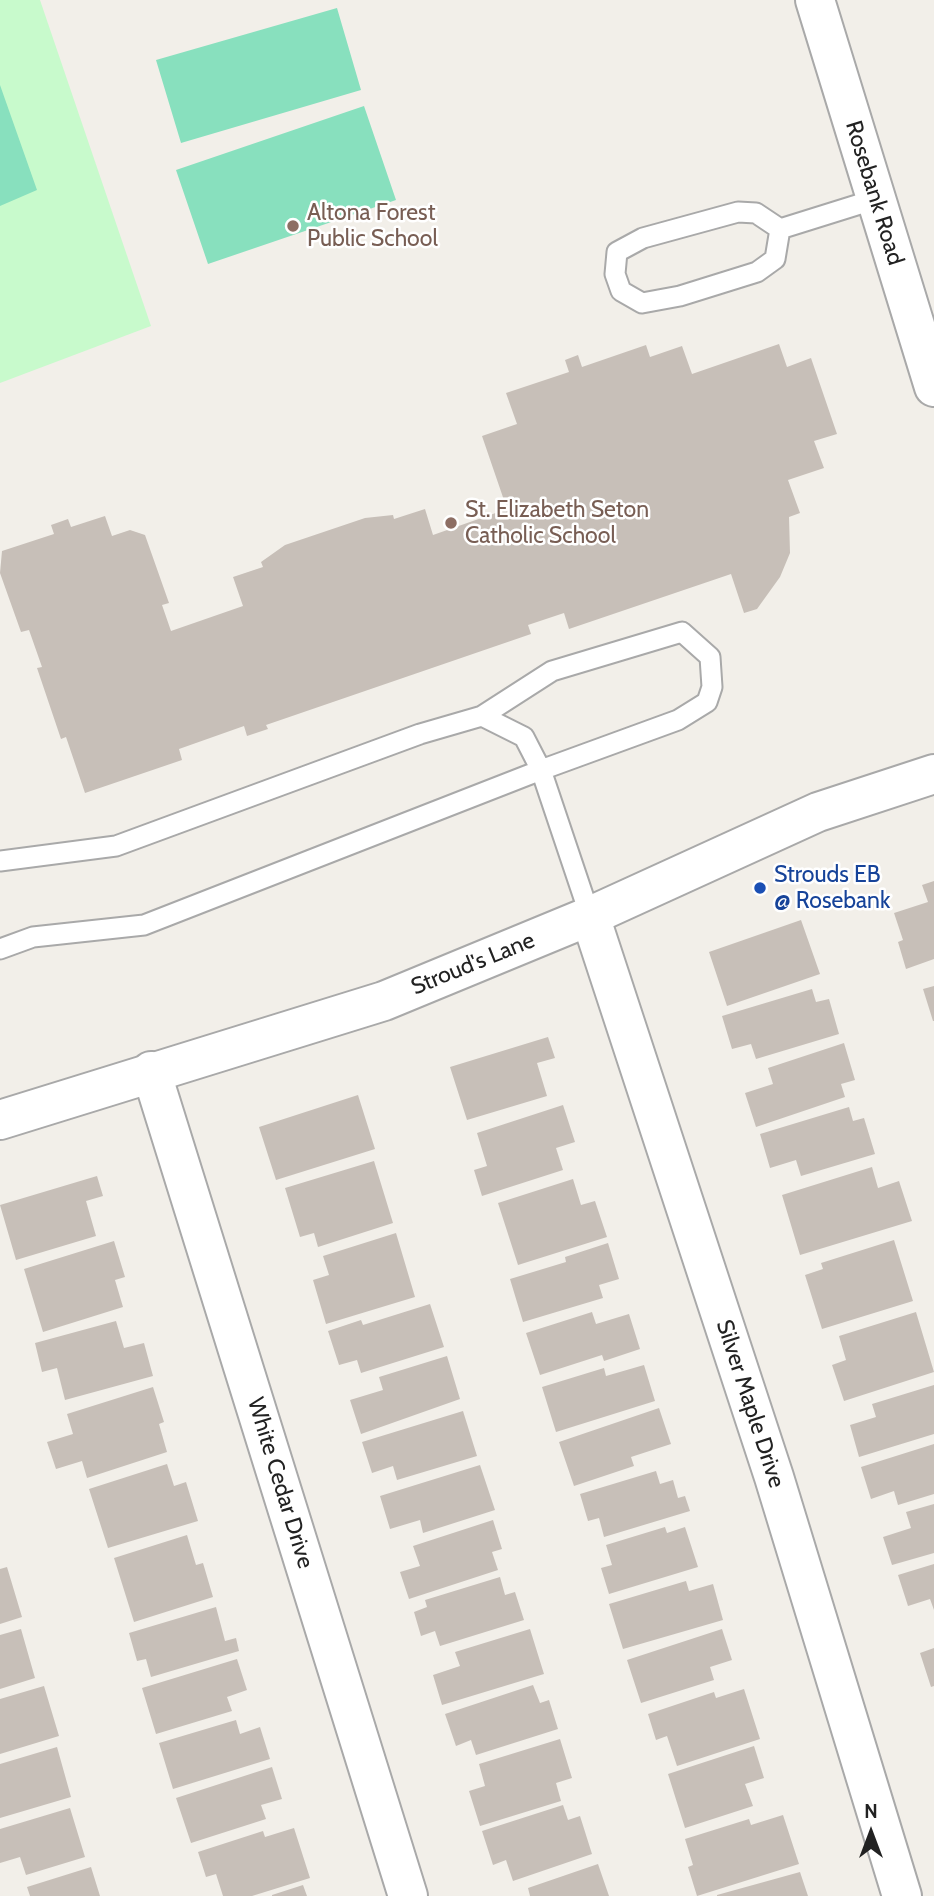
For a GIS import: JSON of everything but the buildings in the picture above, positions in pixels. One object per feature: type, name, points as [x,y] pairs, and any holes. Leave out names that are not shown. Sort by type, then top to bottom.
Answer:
[{"type":"street","name":"Rosebank Road","points":[[815,0],[934,387]]},
{"type":"street","name":"Stroud's Lane","points":[[0,1120],[384,1000],[590,916],[818,812],[934,774]]},
{"type":"street","name":"Silver Maple Drive","points":[[590,916],[774,1477],[902,1896]]},
{"type":"street","name":"White Cedar Drive","points":[[152,1071],[408,1896]]},
{"type":"lane","points":[[780,229],[775,259],[757,272],[680,296],[642,303],[621,291],[615,274],[617,252],[643,238],[738,212],[756,214],[780,229],[876,199]]},
{"type":"lane","points":[[0,861],[117,846],[421,734],[482,716],[552,671],[682,632],[710,657],[712,687],[707,702],[678,720],[541,769],[144,925],[33,937],[0,949]]},
{"type":"lane","points":[[482,716],[524,737],[541,769],[590,916]]},
{"type":"green space","points":[[0,0],[40,0],[151,326],[0,383]]},
{"type":"green space","points":[[337,8],[361,90],[181,143],[156,60]]},
{"type":"green space","points":[[0,85],[37,190],[0,206]]},
{"type":"green space","points":[[364,106],[396,200],[208,264],[176,170]]},
{"type":"place","name":"Altona Forest Public School","points":[[293,226]]},
{"type":"place","name":"St. Elizabeth Seton Catholic School","points":[[451,523]]},
{"type":"place","name":"Strouds EB @ Rosebank","points":[[760,888]]}]
